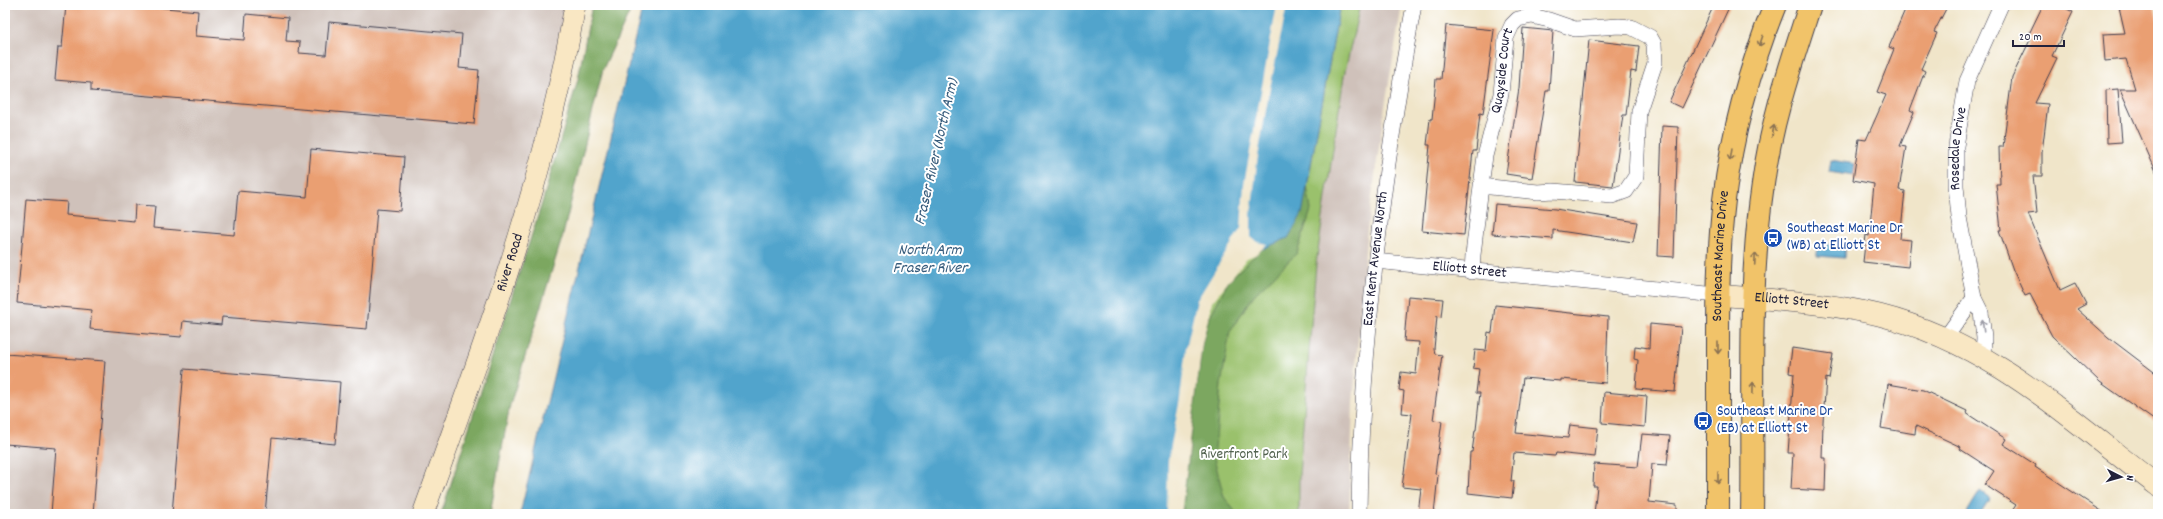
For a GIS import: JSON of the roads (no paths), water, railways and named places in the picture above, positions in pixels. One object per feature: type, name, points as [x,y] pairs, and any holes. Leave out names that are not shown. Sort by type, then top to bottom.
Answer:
[{"type":"main road","name":"Southeast Marine Drive","points":[[1718,514],[1718,295],[1724,200],[1733,146],[1748,83],[1761,41],[1775,5]]},
{"type":"main road","points":[[1752,514],[1754,298],[1757,227],[1763,182],[1780,96],[1810,5]]},
{"type":"street","name":"River Road","points":[[423,514],[474,371],[517,238],[549,130],[568,50],[575,5]]},
{"type":"street","name":"East Kent Avenue North","points":[[1359,514],[1361,442],[1375,261],[1400,81],[1414,5]]},
{"type":"street","name":"Rosedale Drive","points":[[1982,356],[1984,338],[1981,312],[1974,298],[1959,218],[1956,186],[1956,146],[1961,108],[1967,81],[2001,5]]},
{"type":"street","name":"Quayside Court","points":[[1472,272],[1485,156],[1501,94],[1506,38],[1508,31],[1518,19],[1525,16],[1540,17],[1575,29],[1619,26],[1631,27],[1650,37],[1656,53],[1655,63],[1639,111],[1636,176],[1626,191],[1612,196],[1553,191],[1538,192],[1482,186]]},
{"type":"street","name":"Elliott Street","points":[[1375,261],[1472,272],[1816,304],[1872,313],[1946,338],[1982,356],[2043,395],[2158,486]]},
{"type":"street","points":[[1946,338],[1974,298]]},
{"type":"water","name":"North Arm Fraser River","points":[[643,5],[1340,5],[1302,214],[1288,238],[1246,256],[1210,301],[1201,345],[1179,514],[520,514]]},
{"type":"water","points":[[1831,160],[1855,164],[1854,176],[1829,172]]},
{"type":"water","points":[[1817,243],[1845,245],[1844,258],[1817,256]]},
{"type":"water","points":[[1980,491],[1990,498],[1980,514],[1966,514]]},
{"type":"place","name":"Southeast Marine Dr (WB) at Elliott St","points":[[1773,238]]},
{"type":"place","name":"Southeast Marine Dr (EB) at Elliott St","points":[[1703,421]]},
{"type":"water label","name":"Fraser River (North Arm)","points":[[937,152]]},
{"type":"park label","name":"Riverfront Park","points":[[1244,455]]}]
